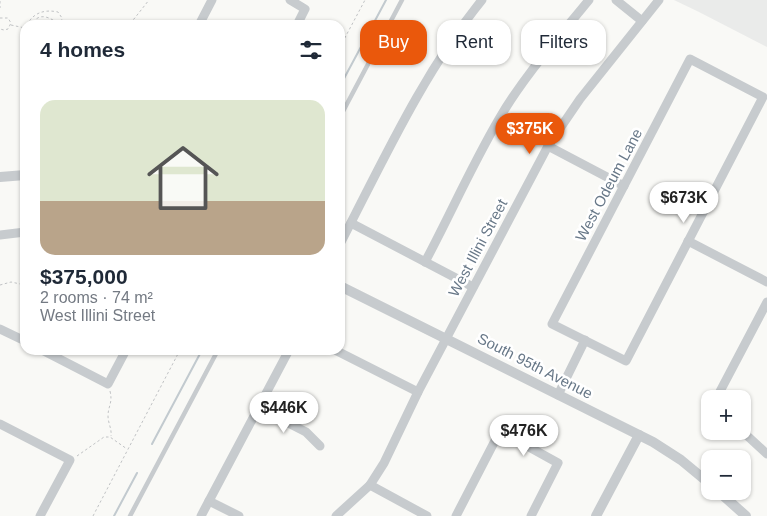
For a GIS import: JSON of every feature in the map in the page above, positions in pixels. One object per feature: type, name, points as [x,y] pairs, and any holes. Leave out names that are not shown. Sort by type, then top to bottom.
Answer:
[{"type":"street","points":[[202,20],[212,0]]},
{"type":"street","points":[[290,0],[306,8],[300,20]]},
{"type":"street","points":[[345,234],[429,76],[464,23],[482,0]]},
{"type":"street","points":[[425,262],[499,120],[528,78],[589,0]]},
{"type":"street","points":[[616,0],[642,21]]},
{"type":"street","name":"West Illini Street","points":[[336,516],[370,485],[384,464],[418,392],[548,146],[580,99],[659,0]]},
{"type":"street","name":"West Odeum Lane","points":[[585,340],[552,324],[690,59],[763,97],[688,241]]},
{"type":"street","points":[[548,146],[624,186]]},
{"type":"street","points":[[0,176],[20,175]]},
{"type":"street","points":[[350,224],[473,287]]},
{"type":"street","points":[[0,235],[20,233]]},
{"type":"street","points":[[558,395],[585,340],[626,361],[688,241],[767,282]]},
{"type":"street","name":"South 95th Avenue","points":[[345,288],[639,435],[669,452],[701,477]]},
{"type":"street","points":[[721,390],[767,302]]},
{"type":"street","points":[[0,329],[20,339]]},
{"type":"street","points":[[52,355],[108,384],[123,355]]},
{"type":"street","points":[[201,516],[287,355]]},
{"type":"street","points":[[344,355],[418,392]]},
{"type":"street","points":[[259,408],[306,432],[320,446]]},
{"type":"street","points":[[0,424],[70,460],[40,516]]},
{"type":"street","points":[[456,516],[500,431],[558,463],[531,516]]},
{"type":"street","points":[[596,516],[639,435]]},
{"type":"street","points":[[751,439],[767,454]]},
{"type":"street","points":[[370,485],[427,516]]},
{"type":"street","points":[[728,500],[746,516]]},
{"type":"street","points":[[209,501],[239,516]]},
{"type":"lane","points":[[345,108],[402,0]]},
{"type":"lane","points":[[130,516],[215,355]]},
{"type":"path","points":[[131,20],[142,11],[149,0]]},
{"type":"path","points":[[345,38],[365,0]]},
{"type":"path","points":[[0,1],[0,8]]},
{"type":"path","points":[[30,20],[33,16],[45,11],[58,12],[62,20]]},
{"type":"path","points":[[0,17],[8,18],[11,25]]},
{"type":"path","points":[[36,20],[42,17],[53,20]]},
{"type":"path","points":[[11,25],[20,27]]},
{"type":"path","points":[[0,29],[6,30],[11,25]]},
{"type":"path","points":[[0,286],[10,282],[20,284]]},
{"type":"path","points":[[93,516],[177,355]]},
{"type":"path","points":[[108,384],[112,398],[108,416],[111,429],[110,437]]},
{"type":"path","points":[[70,460],[92,446],[100,438],[110,437],[128,450]]},
{"type":"shaded area","points":[[674,0],[767,0],[767,47],[699,12]]},
{"type":"waterway","points":[[345,77],[386,0]]},
{"type":"waterway","points":[[152,444],[199,355]]},
{"type":"waterway","points":[[114,516],[137,473]]}]
